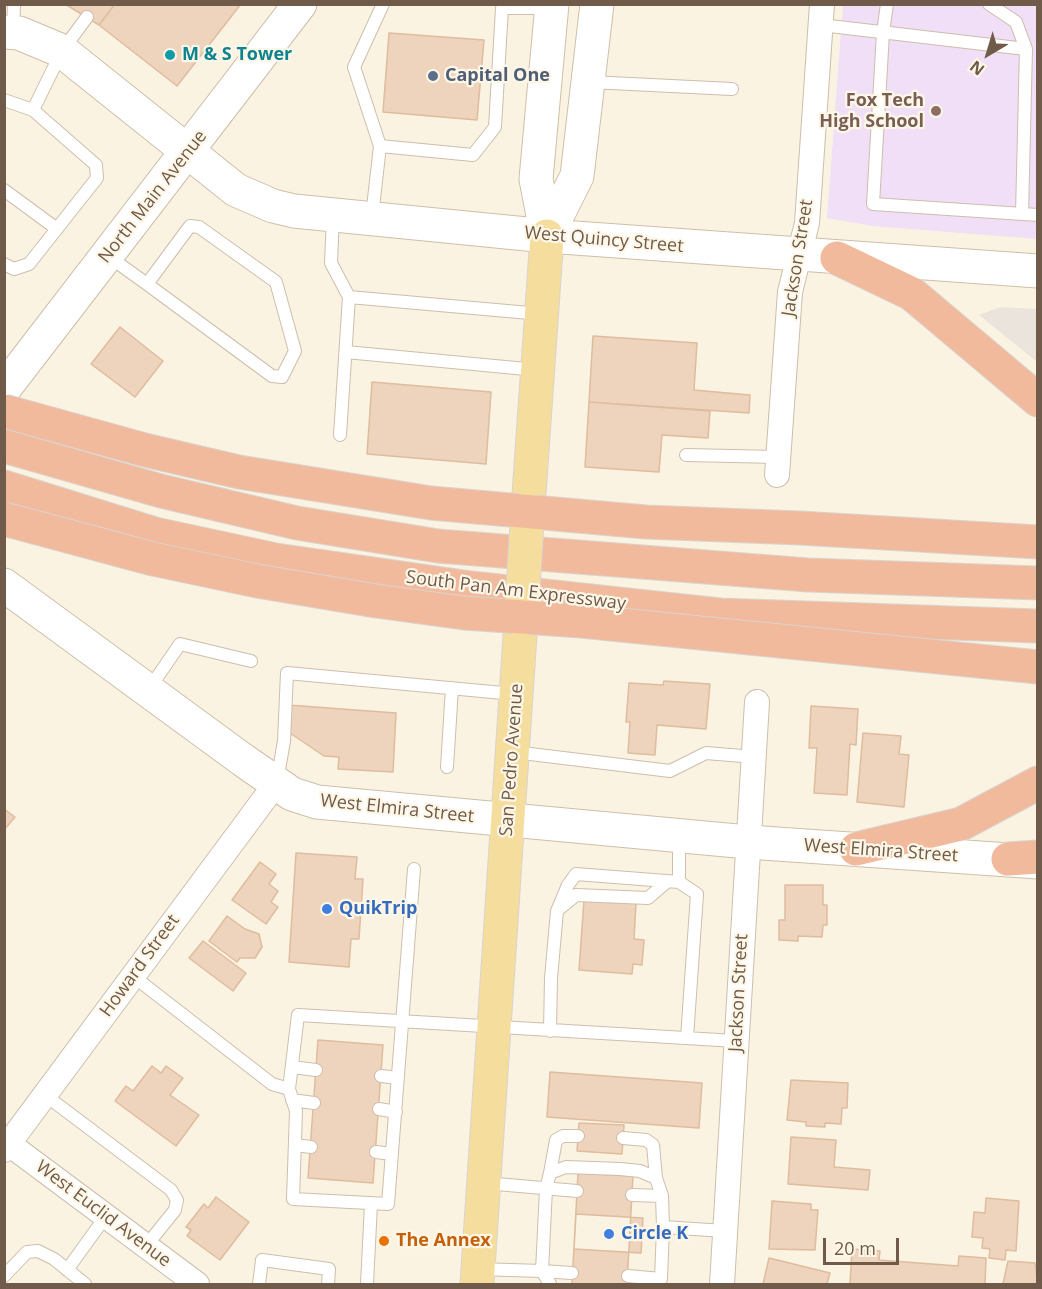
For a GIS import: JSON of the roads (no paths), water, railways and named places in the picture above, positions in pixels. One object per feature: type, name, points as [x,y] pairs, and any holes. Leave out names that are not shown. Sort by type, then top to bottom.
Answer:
[{"type":"highway","points":[[837,258],[912,294],[1038,400]]},
{"type":"highway","points":[[4,411],[145,450],[239,472],[431,503],[646,522],[800,528],[1038,542]]},
{"type":"highway","name":"South Pan Am Expressway","points":[[4,446],[161,490],[297,523],[438,546],[808,575],[1038,583]]},
{"type":"highway","name":"South Pan Am Expressway","points":[[4,487],[155,534],[276,560],[471,588],[720,615],[1038,626]]},
{"type":"highway","name":"South Pan Am Expressway","points":[[4,519],[153,560],[376,602],[464,613],[581,621],[1038,667]]},
{"type":"highway","points":[[856,849],[961,824],[1038,783]]},
{"type":"main road","name":"North Main Avenue","points":[[4,389],[300,4]]},
{"type":"main road","name":"San Pedro Avenue","points":[[547,236],[577,176],[590,81],[597,4]]},
{"type":"main road","name":"San Pedro Avenue","points":[[478,1277],[547,236],[536,179],[552,6]]},
{"type":"main road","name":"West Quincy Street","points":[[10,23],[62,51],[236,190],[294,211],[547,236],[1038,272]]},
{"type":"main road","name":"West Elmira Street","points":[[4,585],[292,794],[317,802],[748,842],[1028,859]]},
{"type":"street","name":"Jackson Street","points":[[777,466],[790,292],[807,223],[821,15]]},
{"type":"street","name":"Jackson Street","points":[[722,1284],[757,702]]},
{"type":"street","name":"Howard Street","points":[[7,1147],[277,782]]},
{"type":"street","name":"West Euclid Avenue","points":[[7,1147],[198,1284]]},
{"type":"lane","points":[[372,218],[380,146],[354,67],[382,4]]},
{"type":"lane","points":[[887,4],[883,33],[873,204],[1038,214]]},
{"type":"lane","points":[[989,4],[1016,22],[1026,49],[1022,214]]},
{"type":"lane","points":[[380,146],[473,155],[495,127],[501,6],[552,6]]},
{"type":"lane","points":[[821,15],[883,33],[1026,49]]},
{"type":"lane","points":[[33,110],[62,51],[87,17]]},
{"type":"lane","points":[[590,81],[732,89]]},
{"type":"lane","points":[[4,100],[33,110],[96,165],[97,178],[29,264],[14,269],[4,264]]},
{"type":"lane","points":[[4,190],[57,229]]},
{"type":"lane","points":[[333,215],[331,263],[349,297],[340,435]]},
{"type":"lane","points":[[107,255],[272,376],[282,376],[295,351],[276,282],[199,227],[190,226],[147,284]]},
{"type":"lane","points":[[349,297],[542,314]]},
{"type":"lane","points":[[346,352],[538,370]]},
{"type":"lane","points":[[686,455],[777,466]]},
{"type":"lane","points":[[149,690],[180,644],[251,661]]},
{"type":"lane","points":[[277,782],[284,741],[287,673],[516,694]]},
{"type":"lane","points":[[447,767],[452,688]]},
{"type":"lane","points":[[513,752],[670,771],[706,753],[754,757]]},
{"type":"lane","points":[[557,911],[576,895],[648,898],[673,881],[680,836]]},
{"type":"lane","points":[[414,869],[403,1022],[388,1204],[294,1199],[296,1111],[290,1094],[298,1015],[403,1022],[494,1028],[736,1041]]},
{"type":"lane","points":[[550,1031],[551,978],[557,911],[567,885],[576,874],[673,881],[698,894],[687,1038]]},
{"type":"lane","points":[[133,976],[272,1084],[314,1103]]},
{"type":"lane","points":[[292,1067],[316,1070]]},
{"type":"lane","points":[[381,1076],[398,1078]]},
{"type":"lane","points":[[45,1095],[171,1190],[177,1200],[176,1210],[146,1246]]},
{"type":"lane","points":[[379,1109],[396,1112]]},
{"type":"lane","points":[[550,1284],[542,1271],[546,1189],[556,1140],[563,1136],[578,1136]]},
{"type":"lane","points":[[623,1138],[646,1140],[653,1145],[656,1178],[662,1196],[663,1227],[658,1282],[627,1276]]},
{"type":"lane","points":[[295,1145],[311,1147]]},
{"type":"lane","points":[[375,1152],[392,1154]]},
{"type":"lane","points":[[550,1173],[566,1167],[609,1168],[640,1171],[656,1178]]},
{"type":"lane","points":[[484,1183],[577,1191]]},
{"type":"lane","points":[[632,1195],[662,1196]]},
{"type":"lane","points":[[367,1284],[371,1204]]},
{"type":"lane","points":[[67,1270],[106,1216]]},
{"type":"lane","points":[[663,1227],[725,1231]]},
{"type":"lane","points":[[4,1276],[27,1252],[38,1251],[85,1284]]},
{"type":"lane","points":[[259,1284],[262,1260],[329,1269],[328,1284]]},
{"type":"lane","points":[[478,1277],[542,1271],[572,1273]]},
{"type":"place","name":"M & S Tower","points":[[170,55]]},
{"type":"place","name":"Capital One","points":[[433,76]]},
{"type":"place","name":"Fox Tech High School","points":[[936,111]]},
{"type":"place","name":"QuikTrip","points":[[327,909]]},
{"type":"place","name":"Circle K","points":[[609,1234]]},
{"type":"place","name":"The Annex","points":[[384,1241]]}]
